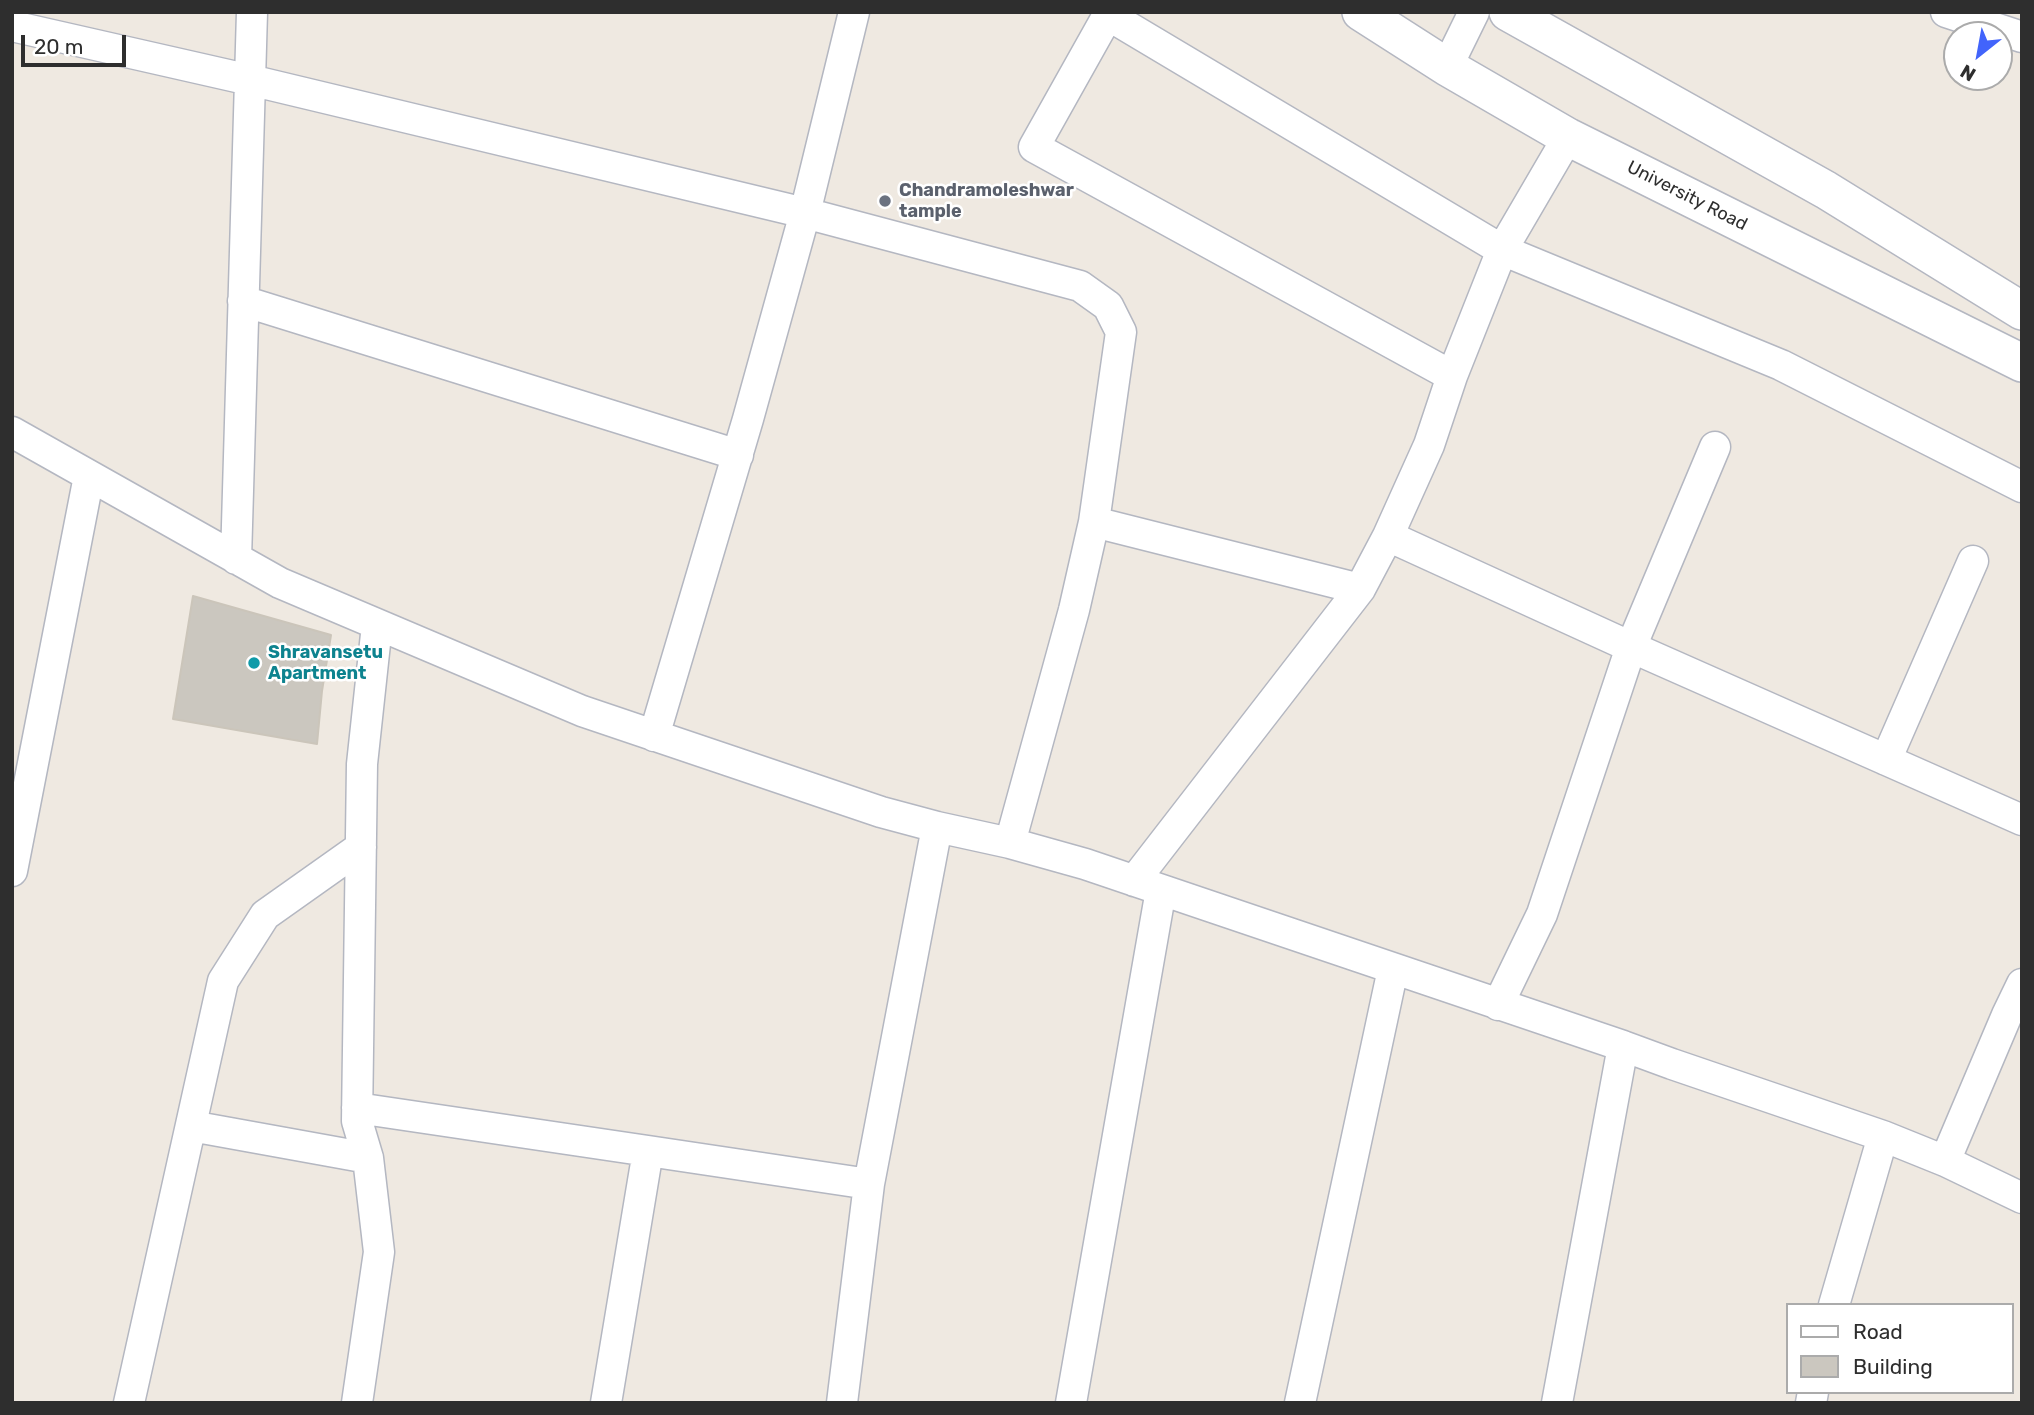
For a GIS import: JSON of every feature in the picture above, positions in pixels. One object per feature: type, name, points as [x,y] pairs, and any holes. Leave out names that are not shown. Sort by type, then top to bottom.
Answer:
[{"type":"street","points":[[236,559],[251,12]]},
{"type":"street","points":[[654,736],[738,456],[805,213],[854,12]]},
{"type":"street","name":"University Road","points":[[1361,12],[1447,67],[1567,136],[2022,363]]},
{"type":"street","points":[[1447,67],[1474,12]]},
{"type":"street","points":[[1508,12],[1826,190],[2022,311]]},
{"type":"street","points":[[1947,12],[2022,37]]},
{"type":"street","points":[[1452,376],[1034,147],[1109,13],[1502,250],[1781,365],[2022,487]]},
{"type":"street","points":[[12,26],[805,213],[1080,286],[1108,306],[1121,332],[1094,522],[1074,610],[1010,843]]},
{"type":"street","points":[[1071,1403],[1147,886],[1360,589],[1388,536],[1429,445],[1452,376],[1502,250],[1567,136]]},
{"type":"street","points":[[243,301],[738,456]]},
{"type":"street","points":[[12,432],[280,583],[582,711],[881,812],[1086,864],[1883,1136],[1945,1161],[2022,1198]]},
{"type":"street","points":[[1498,1005],[1542,914],[1632,647],[1716,447]]},
{"type":"street","points":[[12,871],[89,476]]},
{"type":"street","points":[[1094,522],[1360,589]]},
{"type":"street","points":[[1388,536],[2022,820]]},
{"type":"street","points":[[1886,760],[1973,561]]},
{"type":"street","points":[[357,1403],[379,1252],[368,1158],[357,1121],[362,764],[377,625]]},
{"type":"street","points":[[842,1403],[869,1184],[937,827]]},
{"type":"street","points":[[129,1403],[223,981],[265,915],[361,847]]},
{"type":"street","points":[[1300,1403],[1393,969]]},
{"type":"street","points":[[1945,1161],[2022,984]]},
{"type":"street","points":[[1557,1403],[1623,1046]]},
{"type":"street","points":[[357,1108],[869,1184]]},
{"type":"street","points":[[191,1126],[368,1158]]},
{"type":"street","points":[[1835,1303],[1883,1136]]},
{"type":"street","points":[[606,1403],[648,1151]]},
{"type":"building","name":"Shravansetu Apartment","points":[[193,596],[331,635],[317,744],[173,719]]},
{"type":"place","name":"Chandramoleshwar tample","points":[[885,201]]},
{"type":"place","name":"Shravansetu Apartment","points":[[254,663]]}]
